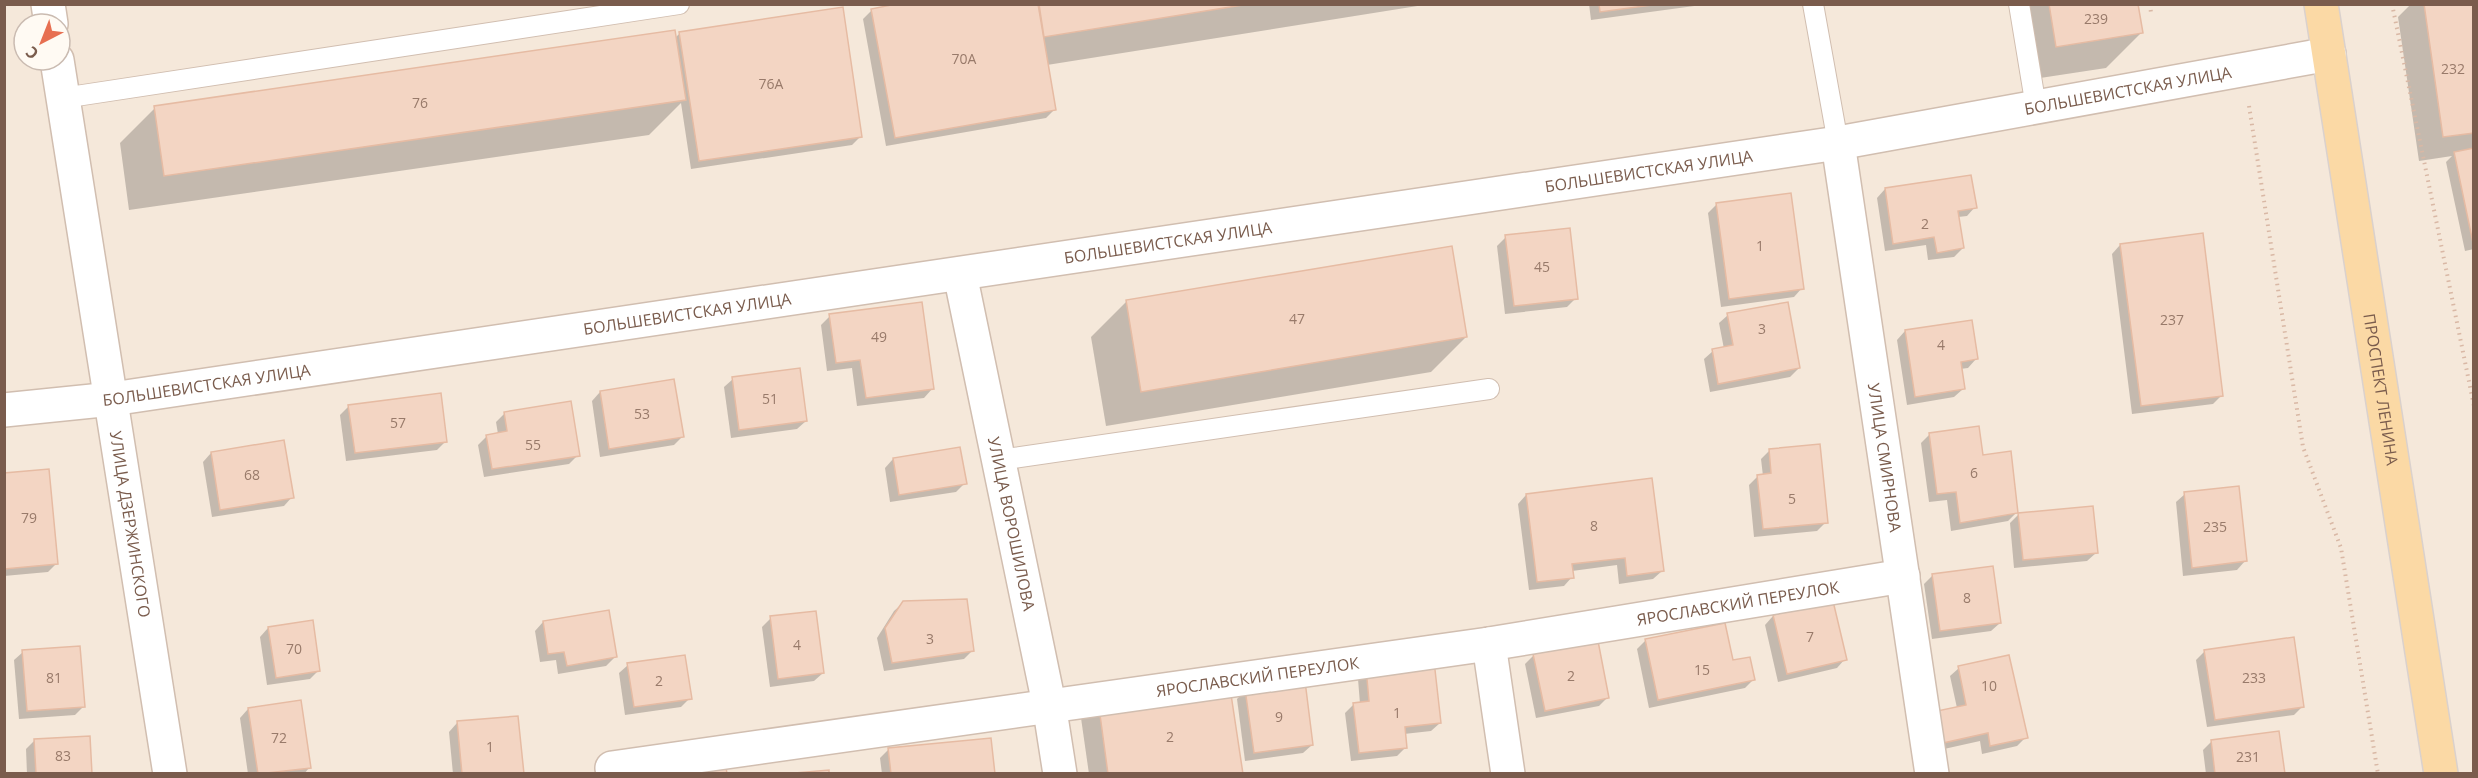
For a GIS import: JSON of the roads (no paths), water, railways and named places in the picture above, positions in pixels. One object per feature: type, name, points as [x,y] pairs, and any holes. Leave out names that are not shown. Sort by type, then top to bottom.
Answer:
[{"type":"main road","name":"ПРОСПЕКТ ЛЕНИНА","points":[[2321,4],[2441,774]]},
{"type":"street","name":"БОЛЬШЕВИСТСКАЯ УЛИЦА","points":[[4,410],[112,399],[1838,143],[2329,54]]},
{"type":"street","name":"УЛИЦА ДЗЕРЖИНСКОГО","points":[[59,72],[170,774]]},
{"type":"street","name":"УЛИЦА СМИРНОВА","points":[[1838,143],[1932,774]]},
{"type":"street","name":"УЛИЦА ВОРОШИЛОВА","points":[[960,274],[1049,704],[1060,774]]},
{"type":"street","name":"ЯРОСЛАВСКИЙ ПЕРЕУЛОК","points":[[612,771],[1049,704],[1489,644],[1903,576]]},
{"type":"street","points":[[1489,644],[1508,774]]},
{"type":"lane","points":[[63,98],[679,4]]},
{"type":"lane","points":[[1813,4],[1838,143]]},
{"type":"lane","points":[[2019,4],[2036,106]]},
{"type":"lane","points":[[999,460],[1489,389]]}]
